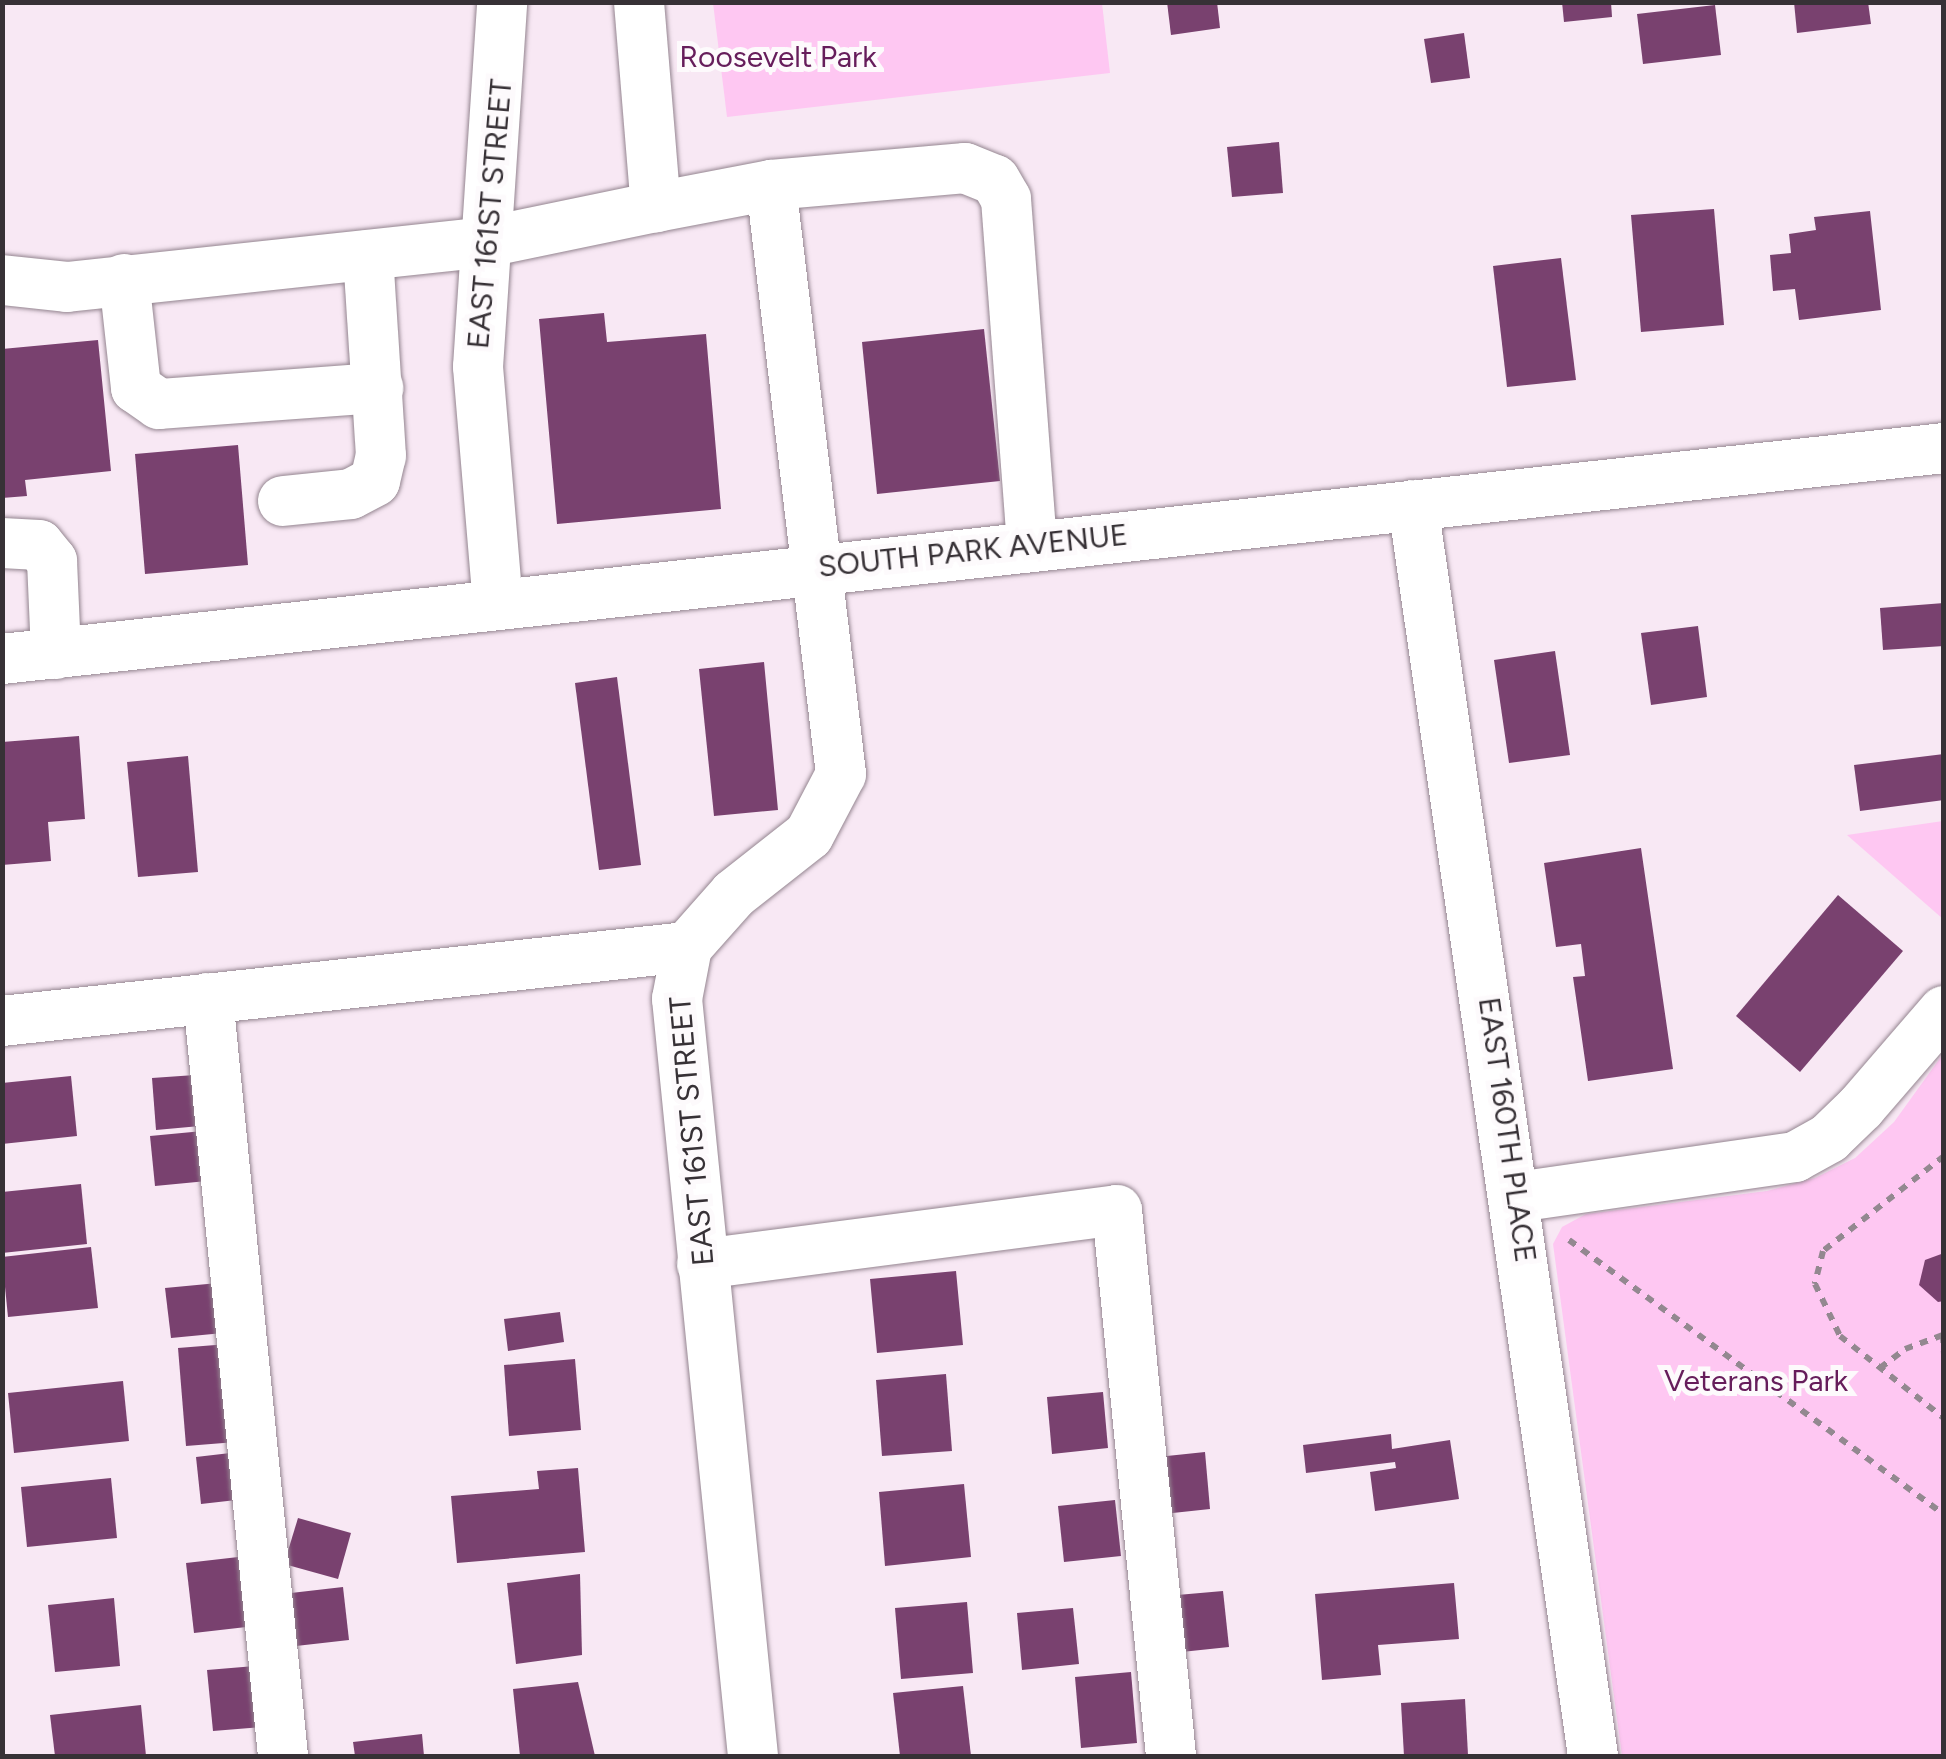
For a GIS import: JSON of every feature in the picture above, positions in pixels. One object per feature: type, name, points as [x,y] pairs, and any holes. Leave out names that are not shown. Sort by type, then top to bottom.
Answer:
[{"type":"street","name":"EAST 161ST STREET","points":[[498,605],[478,367],[482,243],[502,67],[502,2]]},
{"type":"street","points":[[639,2],[656,207]]},
{"type":"street","points":[[2,280],[67,287],[482,243],[771,185],[965,168],[995,180],[1006,199],[1032,543]]},
{"type":"street","points":[[2,1021],[687,947],[734,894],[810,835],[840,774],[812,569],[771,185]]},
{"type":"street","points":[[282,501],[351,494],[374,480],[381,456],[368,254]]},
{"type":"street","points":[[124,279],[136,388],[159,404],[378,388]]},
{"type":"street","name":"SOUTH PARK AVENUE","points":[[2,659],[1032,543],[1944,448]]},
{"type":"street","name":"EAST 160TH PLACE","points":[[1413,505],[1517,1198],[1594,1756]]},
{"type":"street","points":[[2,544],[39,545],[52,561],[56,654]]},
{"type":"street","name":"EAST 161ST STREET","points":[[687,947],[677,998],[753,1756]]},
{"type":"street","points":[[208,998],[283,1756]]},
{"type":"street","points":[[1517,1198],[1794,1157],[1828,1138],[1860,1107],[1944,1011]]},
{"type":"street","points":[[702,1264],[1117,1210],[1170,1756]]},
{"type":"path","points":[[1944,1156],[1837,1238],[1817,1266],[1822,1308],[1840,1336],[1944,1418]]},
{"type":"path","points":[[1564,1236],[1944,1514]]},
{"type":"path","points":[[1880,1368],[1905,1349],[1943,1334],[1944,1354]]},
{"type":"green space","name":"Roosevelt Park","points":[[713,3],[1102,3],[1110,73],[727,117]]},
{"type":"green space","points":[[1944,821],[1943,919],[1847,835]]},
{"type":"green space","name":"Veterans Park","points":[[1943,1054],[1943,1756],[1622,1756],[1553,1244],[1562,1227],[1586,1214],[1767,1191],[1815,1178],[1855,1158],[1894,1122]]},
{"type":"building","points":[[1167,2],[1217,2],[1220,28],[1171,35]]},
{"type":"building","points":[[1562,2],[1611,2],[1612,17],[1564,22]]},
{"type":"building","points":[[1794,2],[1868,2],[1871,24],[1797,33]]},
{"type":"building","points":[[1715,5],[1721,55],[1643,64],[1637,14]]},
{"type":"building","points":[[1464,33],[1470,78],[1431,83],[1424,39]]},
{"type":"building","points":[[1279,142],[1283,193],[1232,197],[1227,147]]},
{"type":"building","points":[[1714,209],[1724,325],[1641,332],[1631,215]]},
{"type":"building","points":[[1870,211],[1881,310],[1799,320],[1795,289],[1773,291],[1770,255],[1791,253],[1789,234],[1816,230],[1814,217]]},
{"type":"building","points":[[1561,258],[1576,380],[1507,387],[1493,266]]},
{"type":"building","points":[[604,313],[607,342],[706,334],[721,509],[557,524],[539,319]]},
{"type":"building","points":[[984,329],[1000,481],[877,494],[862,342]]},
{"type":"building","points":[[98,340],[111,471],[25,480],[27,496],[2,498],[2,349]]},
{"type":"building","points":[[238,445],[248,565],[145,574],[135,454]]},
{"type":"building","points":[[1944,603],[1944,646],[1883,650],[1880,608]]},
{"type":"building","points":[[1698,626],[1707,697],[1651,705],[1641,633]]},
{"type":"building","points":[[1555,651],[1570,755],[1509,763],[1494,660]]},
{"type":"building","points":[[764,662],[778,810],[714,816],[699,669]]},
{"type":"building","points":[[617,677],[641,865],[599,870],[575,683]]},
{"type":"building","points":[[79,736],[85,819],[48,822],[51,861],[2,865],[2,742]]},
{"type":"building","points":[[1944,754],[1944,800],[1860,811],[1854,765]]},
{"type":"building","points":[[188,756],[198,872],[138,877],[127,762]]},
{"type":"building","points":[[1641,848],[1673,1069],[1588,1081],[1573,977],[1585,976],[1581,944],[1556,947],[1544,863]]},
{"type":"building","points":[[1838,895],[1903,951],[1800,1072],[1736,1016]]},
{"type":"building","points":[[195,1075],[200,1126],[156,1130],[152,1078]]},
{"type":"building","points":[[71,1076],[77,1136],[2,1144],[2,1083]]},
{"type":"building","points":[[203,1131],[207,1181],[155,1186],[150,1136]]},
{"type":"building","points":[[81,1184],[87,1244],[2,1253],[2,1192]]},
{"type":"building","points":[[91,1247],[98,1308],[8,1317],[2,1257]]},
{"type":"building","points":[[1944,1253],[1944,1301],[1938,1302],[1919,1285],[1925,1260]]},
{"type":"building","points":[[956,1271],[963,1345],[877,1353],[870,1279]]},
{"type":"building","points":[[218,1283],[223,1333],[171,1338],[165,1288]]},
{"type":"building","points":[[560,1312],[564,1342],[508,1351],[504,1319]]},
{"type":"building","points":[[228,1344],[236,1442],[186,1446],[178,1348]]},
{"type":"building","points":[[575,1359],[581,1430],[509,1436],[504,1365]]},
{"type":"building","points":[[946,1374],[952,1451],[882,1456],[876,1380]]},
{"type":"building","points":[[123,1381],[129,1441],[14,1453],[8,1393]]},
{"type":"building","points":[[1103,1392],[1108,1448],[1052,1454],[1047,1397]]},
{"type":"building","points":[[1391,1434],[1392,1449],[1450,1440],[1459,1499],[1375,1511],[1370,1472],[1396,1468],[1395,1462],[1306,1473],[1303,1445]]},
{"type":"building","points":[[239,1452],[245,1499],[201,1504],[196,1457]]},
{"type":"building","points":[[1205,1452],[1210,1509],[1154,1515],[1148,1458]]},
{"type":"building","points":[[578,1468],[585,1552],[457,1563],[451,1496],[539,1489],[537,1471]]},
{"type":"building","points":[[111,1478],[117,1538],[27,1547],[21,1487]]},
{"type":"building","points":[[964,1484],[971,1557],[885,1566],[879,1492]]},
{"type":"building","points":[[1115,1500],[1121,1556],[1064,1562],[1058,1506]]},
{"type":"building","points":[[298,1518],[351,1533],[338,1579],[284,1564]]},
{"type":"building","points":[[247,1556],[255,1626],[194,1633],[186,1563]]},
{"type":"building","points":[[580,1574],[582,1655],[516,1664],[507,1583]]},
{"type":"building","points":[[1454,1583],[1459,1639],[1378,1645],[1381,1675],[1322,1680],[1315,1594]]},
{"type":"building","points":[[343,1587],[349,1640],[296,1646],[291,1593]]},
{"type":"building","points":[[1223,1591],[1229,1647],[1172,1653],[1166,1596]]},
{"type":"building","points":[[114,1598],[120,1666],[55,1672],[48,1605]]},
{"type":"building","points":[[967,1602],[973,1673],[901,1679],[895,1608]]},
{"type":"building","points":[[1073,1608],[1079,1664],[1022,1670],[1017,1613]]},
{"type":"building","points":[[255,1666],[261,1727],[213,1731],[207,1670]]},
{"type":"building","points":[[1131,1672],[1137,1743],[1081,1748],[1075,1677]]},
{"type":"building","points":[[578,1682],[595,1756],[520,1756],[513,1689]]},
{"type":"building","points":[[963,1686],[971,1756],[900,1756],[893,1693]]},
{"type":"building","points":[[1465,1699],[1468,1755],[1404,1756],[1401,1703]]},
{"type":"building","points":[[141,1705],[146,1756],[55,1756],[50,1715]]},
{"type":"building","points":[[422,1734],[424,1756],[355,1756],[353,1742]]}]
